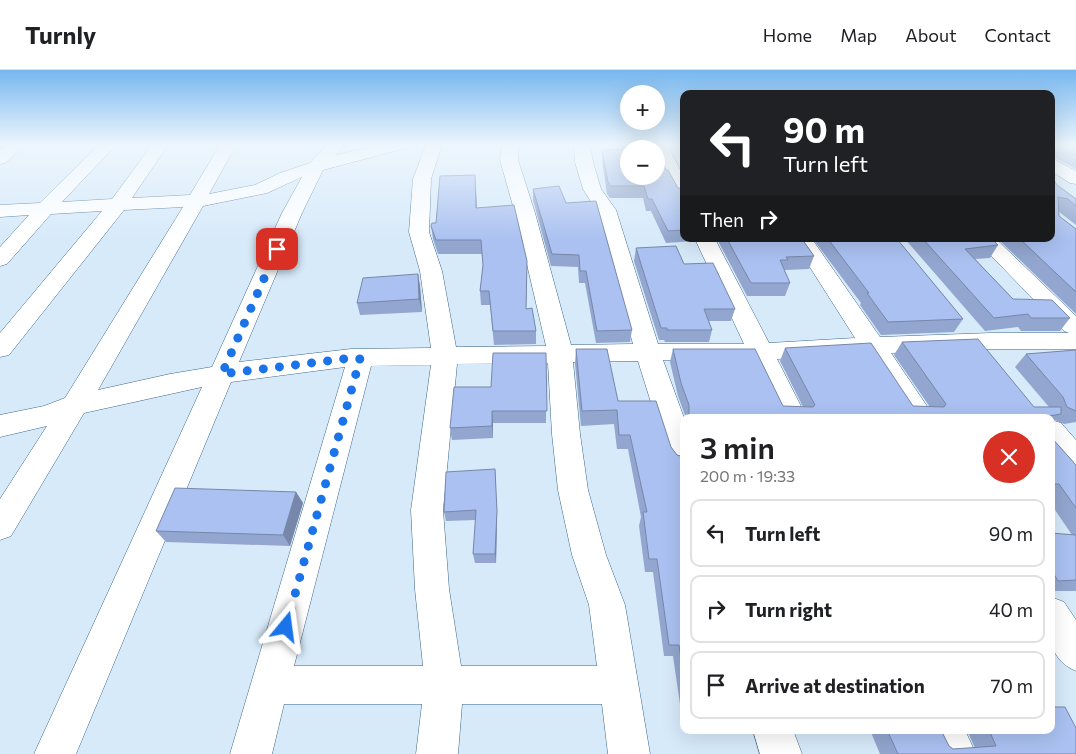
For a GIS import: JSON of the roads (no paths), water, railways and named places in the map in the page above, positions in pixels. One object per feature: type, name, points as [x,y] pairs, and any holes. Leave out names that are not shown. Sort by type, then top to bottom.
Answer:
[{"type":"street","points":[[0,260],[76,177]]},
{"type":"street","points":[[0,349],[117,206],[137,177]]},
{"type":"street","points":[[0,526],[76,405],[210,177]]},
{"type":"street","points":[[0,211],[196,201],[234,196],[260,190],[286,177]]},
{"type":"street","points":[[54,754],[292,214],[311,177]]},
{"type":"street","points":[[423,177],[419,232],[431,271],[445,357],[427,510],[432,589],[444,685],[437,754]]},
{"type":"street","points":[[514,177],[550,305],[560,354],[566,434],[573,490],[589,555],[607,605],[629,754]]},
{"type":"street","points":[[588,177],[592,189],[606,210],[648,352],[680,448]]},
{"type":"street","points":[[1055,180],[1076,181]]},
{"type":"street","points":[[707,242],[791,414]]},
{"type":"street","points":[[804,242],[918,414]]},
{"type":"street","points":[[988,242],[1076,331]]},
{"type":"street","points":[[958,320],[995,365]]},
{"type":"street","points":[[0,426],[48,416],[76,405],[135,390],[222,374],[351,358],[648,352],[762,352],[873,345],[1076,341]]},
{"type":"street","points":[[251,754],[360,359]]},
{"type":"street","points":[[1055,436],[1076,460]]},
{"type":"street","points":[[1055,620],[1076,652]]},
{"type":"street","points":[[269,685],[619,685]]},
{"type":"street","points":[[774,734],[781,754]]},
{"type":"street","points":[[946,734],[955,754]]}]
